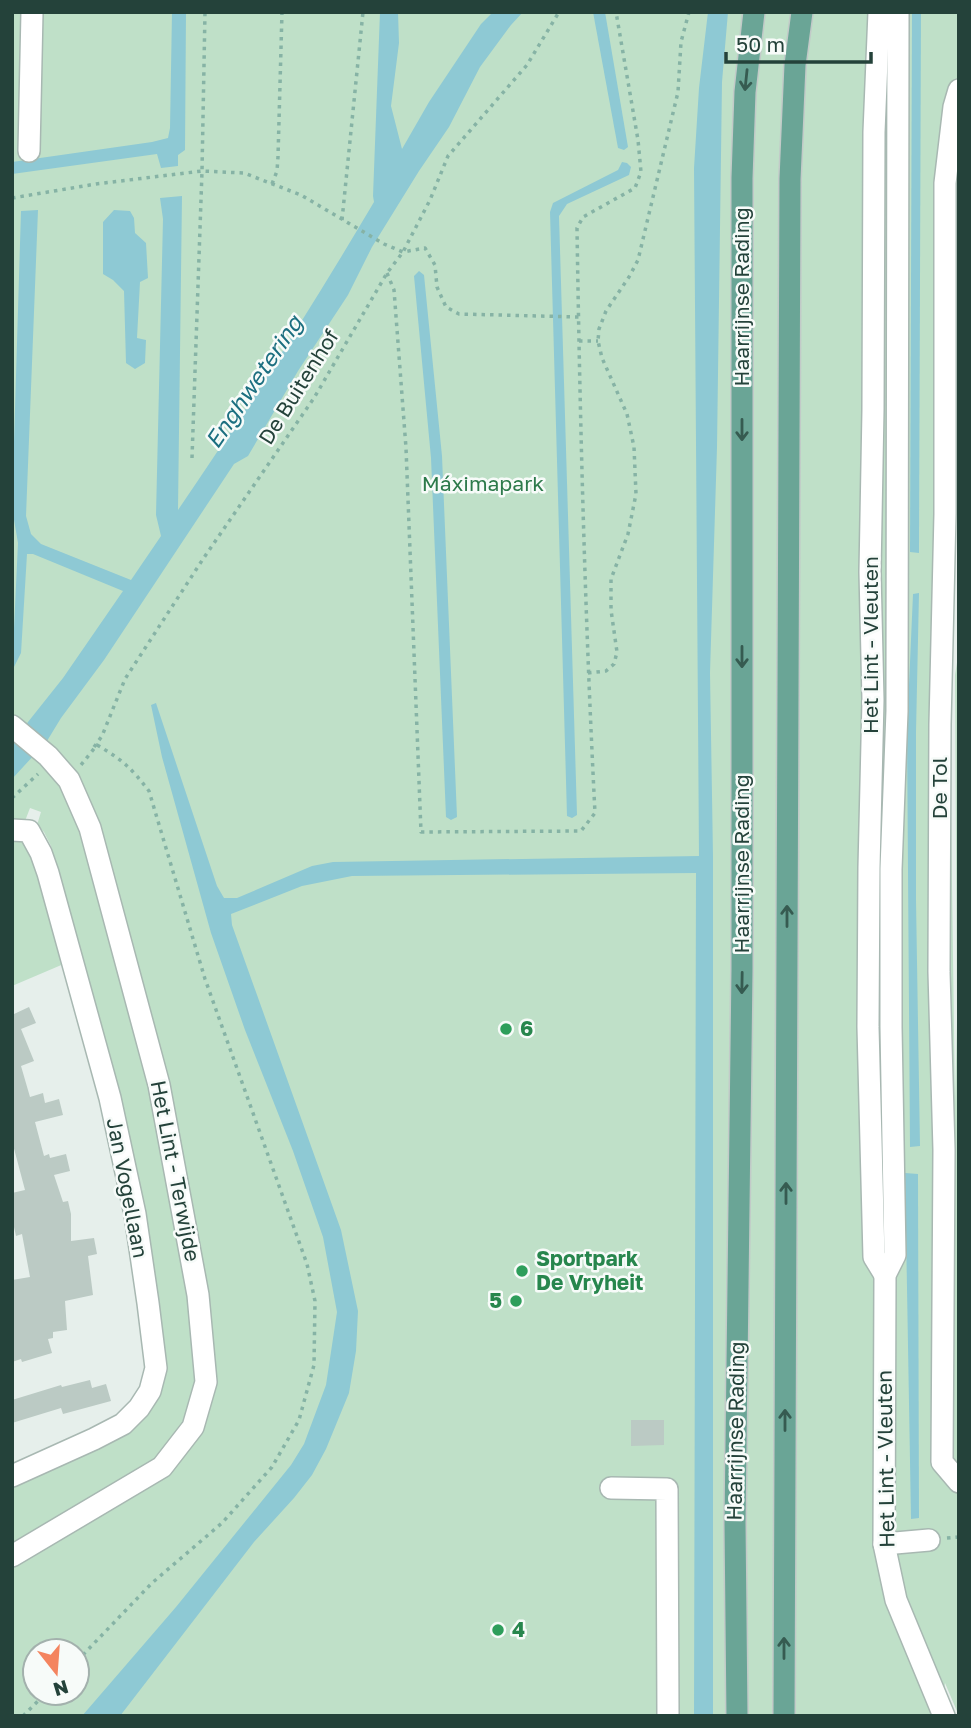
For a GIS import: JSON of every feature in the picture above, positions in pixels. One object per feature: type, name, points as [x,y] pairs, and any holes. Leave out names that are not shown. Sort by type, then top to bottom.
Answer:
[{"type":"main road","name":"Haarrijnse Rading","points":[[737,1716],[735,1523],[742,970],[742,178],[745,92],[754,12]]},
{"type":"main road","points":[[784,1716],[790,179],[795,65],[802,12]]},
{"type":"street","points":[[29,151],[32,12]]},
{"type":"street","name":"Het Lint - Vleuten","points":[[879,12],[874,132],[870,572],[873,700],[869,1027],[874,1257],[885,1275]]},
{"type":"street","name":"Het Lint - Vleuten","points":[[898,12],[897,711],[891,869],[895,1255],[885,1275],[884,1544],[896,1600],[944,1716]]},
{"type":"street","name":"De Tol","points":[[959,90],[954,107],[945,183],[952,514],[940,724],[939,972],[944,1150],[942,1462],[959,1482]]},
{"type":"street","points":[[874,132],[898,133]]},
{"type":"street","points":[[873,410],[897,411]]},
{"type":"street","points":[[870,572],[897,571]]},
{"type":"street","name":"Het Lint - Terwijde","points":[[12,726],[50,758],[69,780],[90,828],[159,1085],[198,1295],[206,1382],[193,1427],[162,1467],[12,1556]]},
{"type":"street","name":"Jan Vogellaan","points":[[12,1476],[123,1424],[139,1408],[150,1391],[156,1368],[135,1213],[110,1098],[48,873],[41,853],[21,831]]},
{"type":"street","points":[[869,867],[891,869]]},
{"type":"street","points":[[869,1027],[891,1027]]},
{"type":"street","points":[[873,1157],[894,1152]]},
{"type":"street","points":[[611,1488],[667,1489],[668,1716]]},
{"type":"street","points":[[884,1544],[929,1540]]},
{"type":"path","points":[[192,458],[205,12]]},
{"type":"path","points":[[272,184],[278,157],[282,12]]},
{"type":"path","points":[[342,220],[363,12]]},
{"type":"path","name":"De Buitenhof","points":[[69,780],[102,736],[125,679],[203,559],[314,398],[387,273],[403,252],[430,200],[448,156],[527,65],[559,12]]},
{"type":"path","points":[[387,273],[394,290],[406,449],[421,832],[581,831],[596,813],[588,673],[578,228],[583,217],[635,188],[640,172],[638,140],[616,12]]},
{"type":"path","points":[[588,673],[606,671],[614,664],[617,652],[611,610],[611,579],[628,534],[636,494],[634,447],[628,414],[601,358],[599,329],[606,311],[638,260],[678,92],[681,42],[689,12]]},
{"type":"path","points":[[12,198],[202,171],[244,173],[301,195],[384,244],[403,252],[425,248],[435,265],[437,287],[446,307],[459,314],[579,317]]},
{"type":"path","points":[[579,341],[598,341]]},
{"type":"path","points":[[69,780],[97,745],[131,768],[149,791],[205,979],[307,1264],[315,1301],[314,1365],[299,1420],[272,1466],[222,1523],[152,1583],[91,1646]]},
{"type":"path","points":[[12,798],[50,758]]},
{"type":"green space","name":"Máximapark","points":[[12,12],[959,12],[950,738],[955,1104],[955,675],[959,650],[959,1716],[945,1683],[941,1716],[12,1716],[12,1488],[85,1455],[136,1426],[157,1393],[164,1367],[74,940],[51,846],[37,825],[41,812],[30,808],[25,821],[12,827]]},
{"type":"green space","points":[[12,836],[28,838],[66,963],[12,986]]},
{"type":"water","points":[[172,12],[186,12],[185,150],[178,155],[178,166],[161,168],[157,154],[12,174],[12,162],[168,138]]},
{"type":"water","points":[[380,12],[398,12],[399,43],[391,106],[402,149],[429,102],[481,24],[493,12],[523,12],[480,67],[449,127],[372,247],[348,295],[298,371],[248,456],[234,464],[47,741],[12,779],[12,745],[63,678],[123,591],[33,554],[27,554],[21,653],[12,671],[18,543],[12,508],[21,211],[38,210],[26,516],[31,534],[41,544],[131,580],[161,536],[156,515],[163,219],[160,198],[182,196],[178,510],[279,357],[374,202]]},
{"type":"water","points":[[593,12],[605,12],[628,147],[624,150],[618,148]]},
{"type":"water","points":[[708,12],[728,12],[722,82],[717,447],[710,673],[713,856],[713,1716],[694,1716],[696,873],[352,876],[302,886],[231,914],[232,925],[341,1230],[358,1311],[356,1351],[349,1393],[312,1475],[254,1542],[120,1716],[82,1716],[176,1607],[291,1465],[304,1444],[326,1385],[337,1312],[323,1237],[211,933],[162,757],[151,705],[156,703],[217,886],[224,898],[237,898],[312,866],[333,862],[699,856],[694,168],[699,88]]},
{"type":"water","points":[[912,12],[921,12],[919,553],[910,552]]},
{"type":"water","points":[[622,162],[631,167],[629,175],[567,204],[559,216],[577,815],[572,818],[567,816],[550,212],[553,203],[618,170]]},
{"type":"water","points":[[114,210],[130,211],[134,218],[135,233],[146,243],[148,278],[140,282],[137,338],[146,340],[145,363],[135,369],[126,363],[124,291],[103,274],[103,222]]},
{"type":"water","points":[[419,271],[424,275],[442,456],[457,817],[451,820],[446,817],[431,458],[414,276]]},
{"type":"water","points":[[919,593],[916,900],[920,1146],[910,1147],[907,731],[913,594]]},
{"type":"water","points":[[905,1173],[918,1174],[919,1518],[911,1519]]},
{"type":"building","points":[[29,1007],[36,1023],[21,1029],[34,1061],[21,1066],[30,1097],[43,1093],[45,1103],[59,1099],[63,1115],[35,1122],[44,1156],[49,1154],[50,1158],[66,1154],[70,1171],[54,1175],[63,1202],[68,1201],[71,1241],[94,1238],[97,1254],[88,1256],[93,1295],[65,1301],[67,1330],[53,1332],[53,1338],[48,1339],[52,1353],[22,1362],[21,1359],[12,1362],[12,1280],[30,1277],[22,1234],[16,1236],[12,1227],[12,1193],[25,1190],[12,1141],[12,1010],[14,1014]]},
{"type":"building","points":[[90,1380],[92,1388],[106,1384],[111,1401],[63,1414],[61,1408],[12,1423],[12,1400],[61,1385],[62,1387]]},
{"type":"building","points":[[631,1420],[664,1420],[664,1445],[631,1446]]},
{"type":"place","name":"6","points":[[506,1029]]},
{"type":"place","name":"Sportpark De Vryheit","points":[[522,1271]]},
{"type":"place","name":"5","points":[[516,1301]]},
{"type":"place","name":"4","points":[[498,1630]]},
{"type":"water label","name":"Enghwetering","points":[[254,382]]}]
